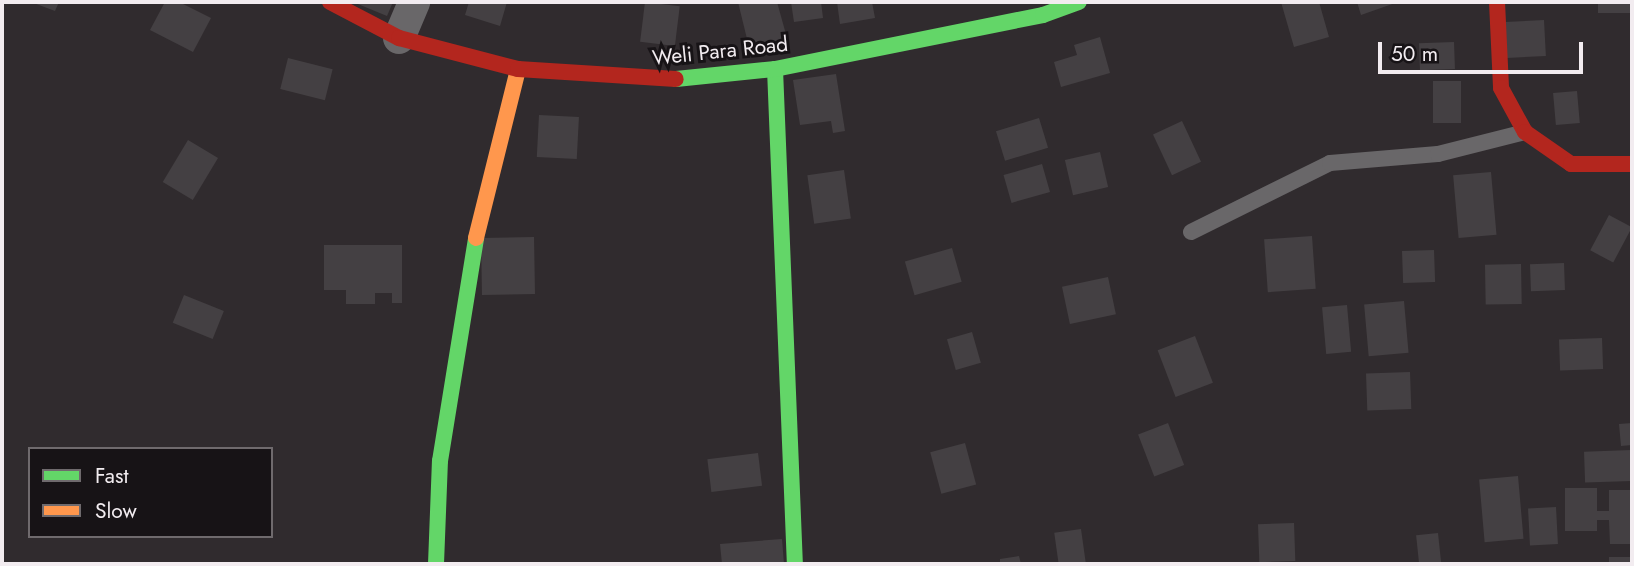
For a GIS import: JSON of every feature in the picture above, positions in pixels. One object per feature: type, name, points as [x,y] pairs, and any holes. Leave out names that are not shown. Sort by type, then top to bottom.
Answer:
[{"type":"street","name":"Weli Para Road","points":[[330,2],[399,38],[518,69],[660,81],[775,69],[1043,15],[1079,2]]},
{"type":"street","points":[[399,38],[414,2]]},
{"type":"street","points":[[1497,2],[1501,88],[1525,132],[1571,164],[1632,164]]},
{"type":"street","points":[[436,564],[440,461],[472,255],[518,69]]},
{"type":"street","points":[[775,69],[795,564]]},
{"type":"lane","points":[[1191,232],[1330,163],[1438,154],[1525,132]]},
{"type":"building","points":[[31,2],[59,2],[55,11]]},
{"type":"building","points":[[165,2],[179,2],[211,18],[193,52],[150,30]]},
{"type":"building","points":[[353,2],[393,2],[387,16]]},
{"type":"building","points":[[469,2],[507,2],[500,26],[465,15]]},
{"type":"building","points":[[645,2],[680,6],[675,46],[640,42]]},
{"type":"building","points":[[738,2],[777,2],[787,38],[749,47]]},
{"type":"building","points":[[791,2],[821,2],[823,18],[794,22]]},
{"type":"building","points":[[837,2],[872,2],[875,18],[840,24]]},
{"type":"building","points":[[1281,2],[1319,2],[1329,37],[1294,47]]},
{"type":"building","points":[[1357,2],[1398,2],[1361,15]]},
{"type":"building","points":[[1598,2],[1632,2],[1632,13],[1598,13]]},
{"type":"building","points":[[1544,20],[1546,56],[1502,58],[1500,22]]},
{"type":"building","points":[[1100,37],[1110,73],[1061,87],[1054,62],[1077,55],[1074,45]]},
{"type":"building","points":[[1454,42],[1455,69],[1420,70],[1419,43]]},
{"type":"building","points":[[288,58],[333,69],[325,100],[280,89]]},
{"type":"building","points":[[836,74],[845,131],[833,133],[831,121],[800,125],[793,80]]},
{"type":"building","points":[[1433,81],[1461,81],[1461,123],[1433,123]]},
{"type":"building","points":[[1577,91],[1580,123],[1556,125],[1553,93]]},
{"type":"building","points":[[539,115],[579,117],[577,159],[537,157]]},
{"type":"building","points":[[1039,118],[1048,148],[1005,161],[996,131]]},
{"type":"building","points":[[1182,121],[1201,162],[1172,175],[1153,135]]},
{"type":"building","points":[[188,140],[218,158],[193,200],[163,182]]},
{"type":"building","points":[[1100,152],[1108,187],[1073,195],[1065,160]]},
{"type":"building","points":[[1042,164],[1050,192],[1012,203],[1004,175]]},
{"type":"building","points":[[844,170],[851,219],[814,224],[807,175]]},
{"type":"building","points":[[1491,172],[1496,235],[1459,238],[1453,175]]},
{"type":"building","points":[[1609,215],[1632,227],[1613,263],[1590,250]]},
{"type":"building","points":[[1312,236],[1316,289],[1268,292],[1264,239]]},
{"type":"building","points":[[534,237],[535,294],[482,295],[481,238]]},
{"type":"building","points":[[324,245],[402,245],[402,303],[392,303],[392,293],[375,293],[375,304],[346,304],[346,290],[324,290]]},
{"type":"building","points":[[952,248],[962,282],[915,295],[905,262]]},
{"type":"building","points":[[1434,250],[1435,282],[1403,283],[1402,251]]},
{"type":"building","points":[[1564,263],[1565,290],[1531,291],[1530,264]]},
{"type":"building","points":[[1521,264],[1522,304],[1486,305],[1485,265]]},
{"type":"building","points":[[1108,277],[1116,314],[1070,324],[1062,287]]},
{"type":"building","points":[[184,295],[224,311],[213,339],[173,323]]},
{"type":"building","points":[[1404,301],[1409,353],[1369,356],[1364,304]]},
{"type":"building","points":[[1347,305],[1351,352],[1326,354],[1322,307]]},
{"type":"building","points":[[972,332],[981,363],[956,370],[947,339]]},
{"type":"building","points":[[1195,336],[1213,383],[1176,397],[1158,350]]},
{"type":"building","points":[[1602,338],[1603,369],[1560,370],[1559,340]]},
{"type":"building","points":[[1410,372],[1411,409],[1367,411],[1366,374]]},
{"type":"building","points":[[1168,423],[1184,465],[1154,476],[1138,434]]},
{"type":"building","points":[[1632,423],[1632,445],[1621,446],[1619,424]]},
{"type":"building","points":[[965,443],[976,485],[941,494],[930,452]]},
{"type":"building","points":[[1631,450],[1632,481],[1585,483],[1584,452]]},
{"type":"building","points":[[758,453],[762,486],[711,492],[707,459]]},
{"type":"building","points":[[1518,476],[1523,539],[1485,542],[1479,479]]},
{"type":"building","points":[[1565,488],[1597,488],[1597,511],[1609,511],[1609,490],[1632,490],[1632,544],[1610,544],[1609,520],[1597,520],[1597,531],[1565,531]]},
{"type":"building","points":[[1556,507],[1558,544],[1530,545],[1528,508]]},
{"type":"building","points":[[1294,523],[1295,561],[1259,562],[1258,524]]},
{"type":"building","points":[[1081,529],[1086,564],[1059,564],[1054,533]]},
{"type":"building","points":[[1438,533],[1441,564],[1419,564],[1416,535]]},
{"type":"building","points":[[782,539],[784,564],[722,564],[720,544]]},
{"type":"building","points":[[1019,556],[1021,564],[1000,564],[1000,559]]},
{"type":"building","points":[[1609,557],[1632,557],[1632,564],[1609,564]]},
{"type":"traffic: fast","points":[[676,79],[775,69],[1043,15],[1079,2]]},
{"type":"traffic: fast","points":[[775,69],[795,564]]},
{"type":"traffic: fast","points":[[436,564],[440,461],[476,238]]},
{"type":"traffic: slow","points":[[476,238],[518,69]]},
{"type":"traffic: jam","points":[[330,2],[399,38],[518,69],[676,79]]},
{"type":"traffic: jam","points":[[1497,2],[1501,88],[1525,132],[1571,164],[1632,164]]}]
